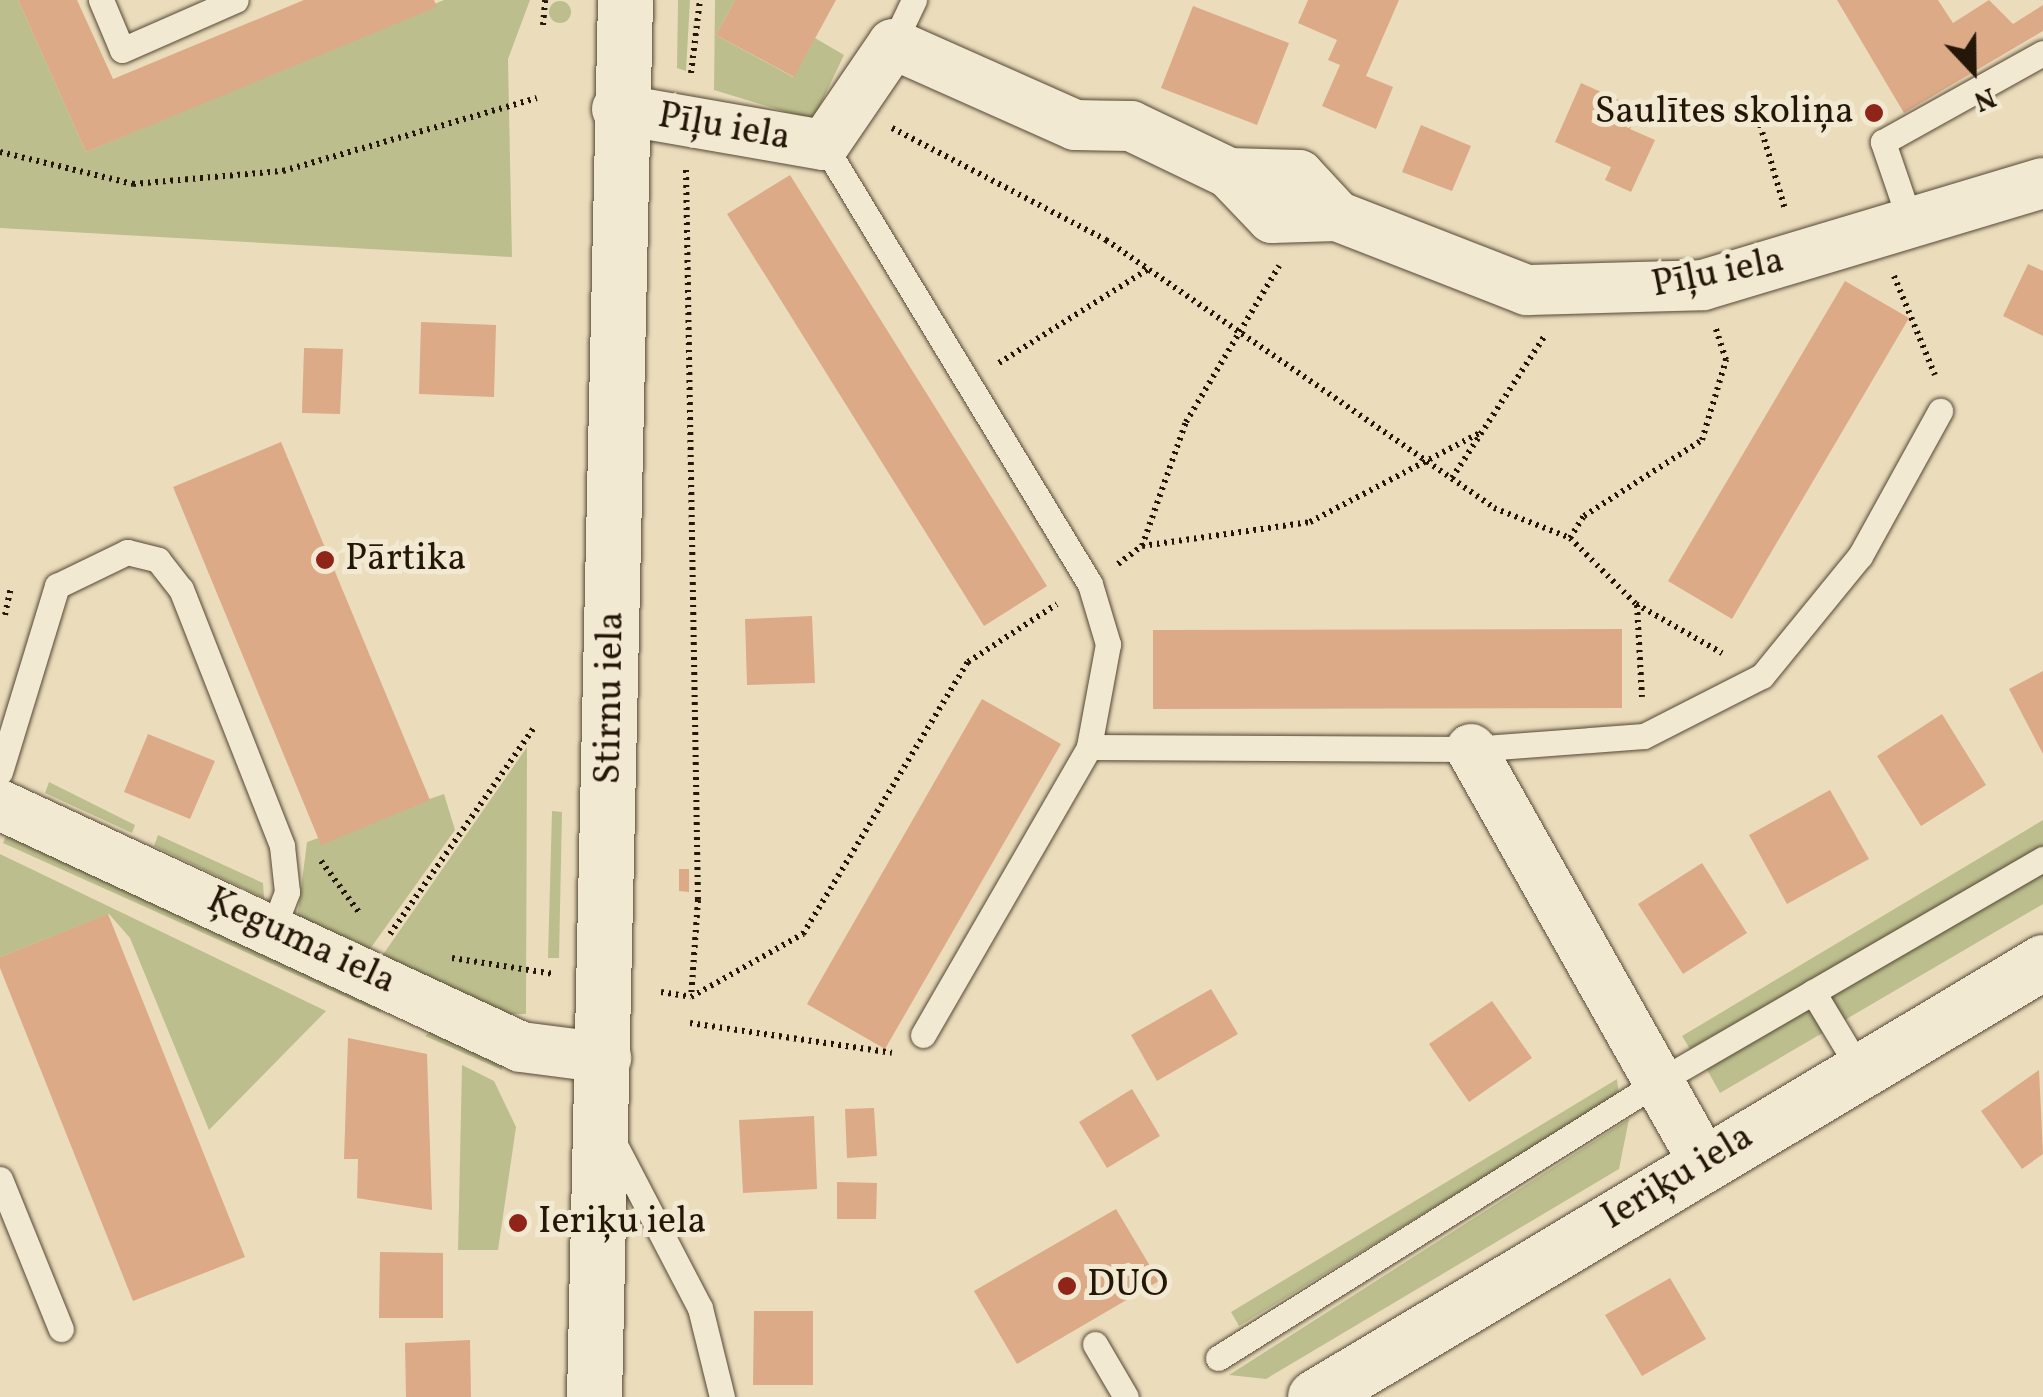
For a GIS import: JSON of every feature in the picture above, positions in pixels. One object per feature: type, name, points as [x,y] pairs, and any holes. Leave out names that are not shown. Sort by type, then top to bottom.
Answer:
[{"type":"street","name":"Stirnu iela","points":[[594,1397],[606,1058],[617,109],[625,0]]},
{"type":"street","name":"Pīļu iela","points":[[617,109],[686,121],[839,126],[904,22],[1075,125],[1130,126],[1229,174],[1299,175],[1324,216],[1527,290],[1702,285],[2043,183]]},
{"type":"street","points":[[1471,750],[1704,1162]]},
{"type":"street","name":"Ķeguma iela","points":[[2,801],[521,1047],[606,1058]]},
{"type":"street","name":"Ieriķu iela","points":[[1314,1397],[2043,962]]},
{"type":"lane","points":[[101,0],[122,50],[236,0]]},
{"type":"lane","points":[[1895,230],[1883,142],[2043,54]]},
{"type":"lane","points":[[839,126],[968,382],[1090,584],[1108,644],[1089,746],[924,1035]]},
{"type":"lane","points":[[1089,746],[1471,750],[1644,736],[1762,676],[1860,556],[1940,410]]},
{"type":"lane","points":[[2,801],[57,586],[95,561],[142,556],[181,589],[282,846],[287,892],[273,928]]},
{"type":"lane","points":[[1218,1358],[1658,1082],[2043,858]]},
{"type":"lane","points":[[1813,992],[1860,1070]]},
{"type":"lane","points":[[604,1125],[700,1308],[722,1397]]},
{"type":"lane","points":[[0,1179],[62,1329]]},
{"type":"lane","points":[[1095,1344],[1126,1397]]},
{"type":"path","points":[[542,25],[545,0]]},
{"type":"path","points":[[691,997],[698,900],[686,121],[700,0]]},
{"type":"path","points":[[0,152],[133,184],[282,171],[537,98]]},
{"type":"path","points":[[1758,118],[1800,258]]},
{"type":"path","points":[[839,126],[1148,268],[1494,508],[1570,538],[1636,604],[1762,676]]},
{"type":"path","points":[[1324,216],[1235,329],[1186,422],[1142,546],[1310,522],[1483,431]]},
{"type":"path","points":[[1895,230],[1940,385],[1940,410]]},
{"type":"path","points":[[968,382],[1148,268]]},
{"type":"path","points":[[1570,538],[1584,516],[1702,440],[1726,360],[1702,285]]},
{"type":"path","points":[[1452,478],[1544,338],[1554,291]]},
{"type":"path","points":[[661,992],[691,997],[804,934],[968,662],[1090,584]]},
{"type":"path","points":[[1636,604],[1644,736]]},
{"type":"path","points":[[282,846],[318,856],[382,945],[535,726]]},
{"type":"path","points":[[538,971],[555,974]]},
{"type":"path","points":[[690,1023],[887,1055],[924,1035]]},
{"type":"green space","points":[[0,0],[18,0],[86,152],[444,0],[530,0],[508,59],[512,257],[0,228]]},
{"type":"green space","points":[[678,0],[690,0],[686,71],[677,68]]},
{"type":"green space","points":[[715,0],[735,0],[716,35],[793,77],[815,38],[844,55],[813,120],[714,90]]},
{"type":"green space","points":[[560,1],[568,4],[568,20],[560,23],[552,20],[549,12],[552,4]]},
{"type":"green space","points":[[527,747],[526,1014],[510,1014],[382,956]]},
{"type":"green space","points":[[49,782],[135,825],[132,833],[45,793]]},
{"type":"green space","points":[[444,794],[455,830],[370,949],[297,920],[307,842]]},
{"type":"green space","points":[[552,811],[562,812],[559,958],[548,958]]},
{"type":"green space","points":[[2043,820],[2043,846],[1690,1049],[1682,1036]]},
{"type":"green space","points":[[7,834],[374,999],[381,1013],[3,843]]},
{"type":"green space","points":[[158,835],[263,883],[264,898],[154,846]]},
{"type":"green space","points":[[0,854],[326,1011],[209,1130],[130,938],[109,914],[0,957]]},
{"type":"green space","points":[[2043,872],[2043,904],[1720,1093],[1706,1068]]},
{"type":"green space","points":[[435,1028],[503,1060],[502,1070],[425,1036]]},
{"type":"green space","points":[[462,1065],[494,1081],[516,1127],[498,1250],[458,1250]]},
{"type":"green space","points":[[1617,1079],[1619,1095],[1239,1326],[1231,1312]]},
{"type":"green space","points":[[1629,1119],[1619,1169],[1266,1379],[1229,1375]]},
{"type":"building","points":[[18,0],[77,0],[113,79],[304,0],[434,0],[437,7],[86,152]]},
{"type":"building","points":[[735,0],[836,0],[794,77],[716,35]]},
{"type":"building","points":[[1308,0],[1399,0],[1366,76],[1393,87],[1376,129],[1322,106],[1340,65],[1328,60],[1337,40],[1298,23]]},
{"type":"building","points":[[1837,0],[1938,0],[1953,23],[1989,0],[2013,24],[2043,5],[2043,31],[1904,113]]},
{"type":"building","points":[[1193,6],[1289,43],[1257,125],[1161,88]]},
{"type":"building","points":[[1581,83],[1639,109],[1630,129],[1655,140],[1631,192],[1605,180],[1611,167],[1555,142]]},
{"type":"building","points":[[1421,125],[1471,146],[1452,191],[1402,172]]},
{"type":"building","points":[[790,175],[1047,586],[984,626],[727,214]]},
{"type":"building","points":[[2028,264],[2043,271],[2043,336],[2003,316]]},
{"type":"building","points":[[1845,281],[1909,318],[1732,619],[1668,581]]},
{"type":"building","points":[[421,322],[496,325],[494,397],[419,394]]},
{"type":"building","points":[[304,348],[343,349],[340,414],[302,413]]},
{"type":"building","points":[[281,442],[430,800],[321,845],[173,487]]},
{"type":"building","points":[[812,616],[815,683],[747,685],[745,619]]},
{"type":"building","points":[[1622,629],[1622,708],[1153,709],[1153,630]]},
{"type":"building","points":[[2043,671],[2043,754],[2009,689]]},
{"type":"building","points":[[982,699],[1061,744],[885,1049],[807,1004]]},
{"type":"building","points":[[1942,714],[1986,785],[1921,826],[1877,756]]},
{"type":"building","points":[[148,734],[215,761],[190,819],[124,792]]},
{"type":"building","points":[[1830,790],[1869,859],[1787,904],[1749,835]]},
{"type":"building","points":[[1702,863],[1747,933],[1683,974],[1638,904]]},
{"type":"building","points":[[679,869],[689,869],[689,892],[679,891]]},
{"type":"building","points":[[108,914],[245,1257],[133,1301],[0,968],[0,957]]},
{"type":"building","points":[[1211,989],[1238,1034],[1157,1081],[1131,1035]]},
{"type":"building","points":[[1492,1001],[1532,1058],[1469,1102],[1429,1044]]},
{"type":"building","points":[[348,1038],[427,1054],[432,1210],[357,1198],[358,1159],[344,1159]]},
{"type":"building","points":[[2039,1070],[2043,1154],[2022,1169],[1981,1111]]},
{"type":"building","points":[[1132,1089],[1160,1136],[1107,1168],[1079,1122]]},
{"type":"building","points":[[874,1108],[877,1156],[847,1158],[845,1109]]},
{"type":"building","points":[[814,1116],[817,1189],[743,1193],[739,1120]]},
{"type":"building","points":[[837,1182],[877,1183],[876,1219],[837,1219]]},
{"type":"building","name":"DUO","points":[[1116,1209],[1159,1281],[1017,1364],[974,1291]]},
{"type":"building","points":[[380,1252],[443,1253],[443,1318],[379,1318]]},
{"type":"building","points":[[1670,1278],[1706,1339],[1642,1376],[1605,1315]]},
{"type":"building","points":[[754,1311],[813,1311],[813,1385],[753,1385]]},
{"type":"building","points":[[470,1340],[471,1397],[406,1397],[405,1343]]},
{"type":"place","name":"Saulītes skoliņa","points":[[1874,113]]},
{"type":"place","name":"Pārtika","points":[[325,560]]},
{"type":"place","name":"Ieriķu iela","points":[[518,1223]]},
{"type":"place","name":"DUO","points":[[1067,1286]]}]
